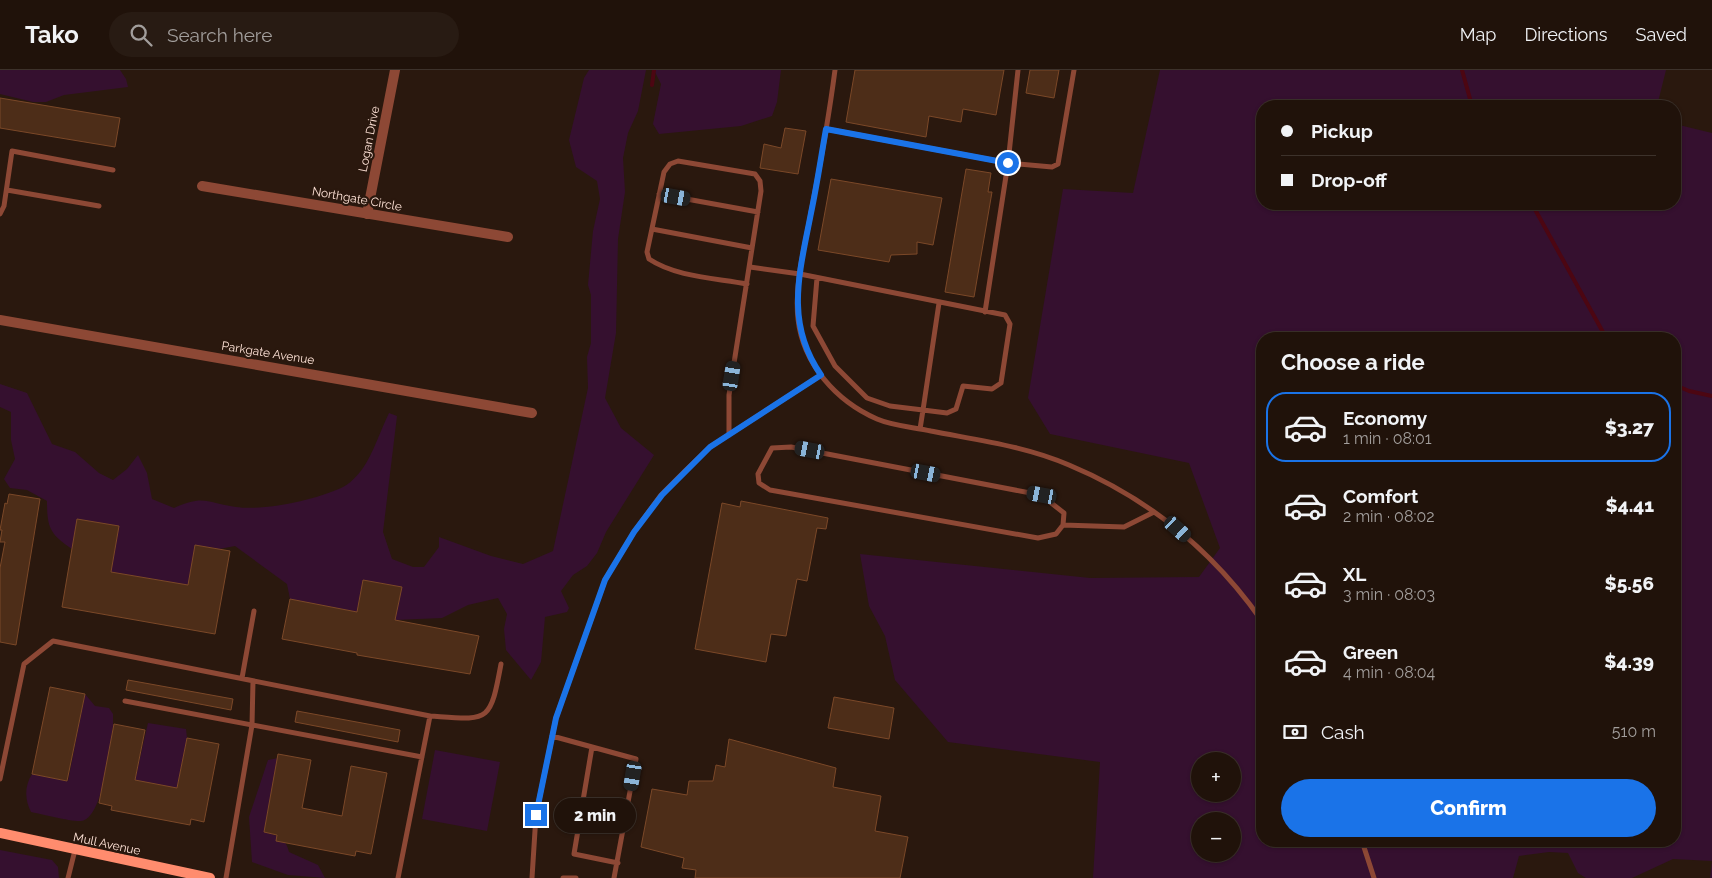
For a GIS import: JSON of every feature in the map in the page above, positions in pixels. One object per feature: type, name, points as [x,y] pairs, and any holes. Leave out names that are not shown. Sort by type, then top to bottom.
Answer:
[{"type":"street","name":"Logan Drive","points":[[366,214],[395,70]]},
{"type":"street","name":"Northgate Circle","points":[[202,186],[508,237]]},
{"type":"street","name":"Parkgate Avenue","points":[[0,320],[532,413]]},
{"type":"street","name":"Mull Avenue","points":[[0,833],[210,878]]},
{"type":"lane","points":[[835,70],[796,295],[801,339],[810,360],[821,375],[847,403],[878,419],[1012,447],[1068,464],[1104,482],[1178,529],[1226,574],[1256,613]]},
{"type":"lane","points":[[985,312],[1008,163],[1018,70]]},
{"type":"lane","points":[[826,129],[1008,163],[1052,167],[1058,164],[1074,70]]},
{"type":"lane","points":[[0,214],[7,190],[12,151],[113,170]]},
{"type":"lane","points":[[729,435],[729,395],[758,212],[760,181],[755,174],[678,161],[670,164],[664,172],[659,194],[647,252],[650,259],[661,266],[746,284]]},
{"type":"lane","points":[[7,190],[99,206]]},
{"type":"lane","points":[[659,194],[758,212]]},
{"type":"lane","points":[[652,229],[752,248]]},
{"type":"lane","points":[[750,267],[800,274],[1005,316],[1010,324],[1000,383],[992,389],[963,386],[956,409],[947,413],[890,406],[867,398],[835,366],[813,326],[817,278]]},
{"type":"lane","points":[[920,428],[939,303]]},
{"type":"lane","points":[[532,878],[536,815],[556,718],[605,580],[634,532],[662,495],[710,447],[821,375]]},
{"type":"lane","points":[[791,447],[1042,495],[1064,513],[1063,525],[1056,534],[1038,538],[770,490],[759,483],[758,474],[772,448],[791,447]]},
{"type":"lane","points":[[1063,525],[1124,527],[1154,512]]},
{"type":"lane","points":[[242,678],[254,611]]},
{"type":"lane","points":[[0,779],[24,664],[53,641],[430,716],[470,720],[487,713],[494,702],[501,664]]},
{"type":"lane","points":[[226,878],[252,725],[253,681]]},
{"type":"lane","points":[[125,700],[422,758]]},
{"type":"lane","points":[[398,878],[430,716]]},
{"type":"lane","points":[[552,736],[636,759],[614,878]]},
{"type":"lane","points":[[592,747],[574,854],[618,863]]},
{"type":"lane","points":[[1364,847],[1374,878]]},
{"type":"lane","points":[[68,878],[75,850]]},
{"type":"lane","points":[[562,878],[576,878]]},
{"type":"shaded area","points":[[0,70],[120,70],[126,79],[128,87],[64,95],[46,102],[33,102],[0,94]]},
{"type":"shaded area","points":[[589,70],[646,70],[638,111],[628,133],[623,158],[625,192],[618,239],[616,333],[605,398],[621,428],[654,455],[606,532],[597,553],[587,566],[573,575],[561,591],[569,608],[567,612],[545,617],[541,662],[531,680],[506,650],[504,629],[507,614],[498,598],[468,605],[442,618],[395,620],[401,587],[363,580],[357,612],[290,599],[287,584],[235,546],[219,549],[195,545],[188,585],[111,572],[119,526],[77,519],[72,549],[51,530],[47,501],[27,490],[10,488],[4,479],[15,459],[11,440],[11,412],[0,407],[0,384],[27,393],[52,444],[75,452],[99,473],[113,480],[127,469],[138,455],[147,473],[152,499],[174,508],[199,500],[247,508],[275,506],[318,497],[344,487],[356,477],[367,462],[389,413],[397,416],[383,532],[392,559],[413,567],[424,567],[439,547],[439,537],[491,556],[523,564],[553,551],[588,388],[587,357],[591,343],[591,295],[588,285],[593,231],[600,199],[597,181],[576,167],[569,140],[584,78]]},
{"type":"shaded area","points":[[654,70],[781,70],[777,102],[772,116],[741,126],[659,134],[653,124],[661,84]]},
{"type":"shaded area","points":[[1160,70],[1666,70],[1658,100],[1256,100],[1256,210],[1681,210],[1681,125],[1712,133],[1712,861],[1673,859],[1632,878],[1586,878],[1578,873],[1568,853],[1549,852],[1519,856],[1513,878],[1093,878],[1100,762],[948,742],[895,680],[885,636],[869,606],[860,554],[1090,578],[1199,577],[1220,548],[1189,463],[1050,434],[1028,398],[1063,189],[1133,193]]},
{"type":"shaded area","points":[[85,694],[95,706],[109,708],[113,714],[113,726],[104,780],[95,808],[89,817],[81,821],[31,812],[27,803],[26,793],[32,774],[68,781]]},
{"type":"shaded area","points":[[148,723],[186,729],[187,738],[177,788],[135,780]]},
{"type":"shaded area","points":[[435,750],[500,762],[487,831],[422,819]]},
{"type":"shaded area","points":[[278,758],[264,832],[273,834],[283,840],[289,852],[318,865],[325,878],[288,875],[252,862],[249,817],[268,760]]},
{"type":"shaded area","points":[[0,850],[52,860],[58,867],[59,878],[0,878]]},
{"type":"shaded area","points":[[1712,861],[1712,878],[1710,878]]},
{"type":"building","points":[[855,70],[1004,70],[996,115],[963,109],[961,122],[929,116],[926,137],[846,122]]},
{"type":"building","points":[[1030,70],[1059,70],[1054,98],[1026,93]]},
{"type":"building","points":[[0,98],[120,118],[115,147],[0,128]]},
{"type":"building","points":[[785,128],[806,131],[798,174],[760,168],[764,144],[781,148]]},
{"type":"building","points":[[966,169],[991,173],[988,192],[992,192],[974,297],[945,292]]},
{"type":"building","points":[[831,179],[942,198],[933,245],[917,242],[917,254],[891,255],[889,262],[818,250]]},
{"type":"building","points":[[9,494],[40,499],[16,645],[0,642],[0,568],[5,542],[0,542],[2,530],[0,530],[5,503],[7,504]]},
{"type":"building","points":[[741,501],[828,518],[826,529],[817,528],[807,581],[797,579],[786,636],[771,634],[766,662],[695,649],[722,503],[740,507]]},
{"type":"building","points":[[77,519],[119,526],[111,572],[188,585],[195,545],[230,551],[215,634],[62,607]]},
{"type":"building","points":[[363,580],[402,587],[395,620],[479,636],[470,674],[357,655],[357,653],[282,639],[290,599],[357,612]]},
{"type":"building","points":[[128,680],[233,699],[231,710],[126,690]]},
{"type":"building","points":[[50,687],[85,694],[67,781],[32,774]]},
{"type":"building","points":[[834,697],[894,708],[889,739],[828,728]]},
{"type":"building","points":[[297,711],[400,730],[398,742],[295,722]]},
{"type":"building","points":[[114,724],[145,730],[135,780],[177,788],[187,738],[219,744],[204,822],[191,819],[190,825],[111,810],[112,806],[99,803]]},
{"type":"building","points":[[729,739],[836,768],[833,787],[881,796],[875,831],[908,837],[900,878],[695,878],[696,870],[682,868],[684,858],[641,847],[652,789],[687,795],[689,781],[713,781],[716,765],[725,767]]},
{"type":"building","points":[[278,754],[311,760],[302,808],[342,816],[351,766],[387,773],[371,854],[356,851],[355,856],[276,841],[277,835],[264,832]]},
{"type":"waterway","points":[[652,85],[654,70]]},
{"type":"waterway","points":[[1462,70],[1470,100]]},
{"type":"waterway","points":[[1535,210],[1603,332]]},
{"type":"waterway","points":[[1681,388],[1712,396]]},
{"type":"route","points":[[536,815],[556,718],[605,580],[634,532],[662,495],[710,447],[821,375],[810,360],[801,339],[796,295],[826,129],[1008,163]]}]
